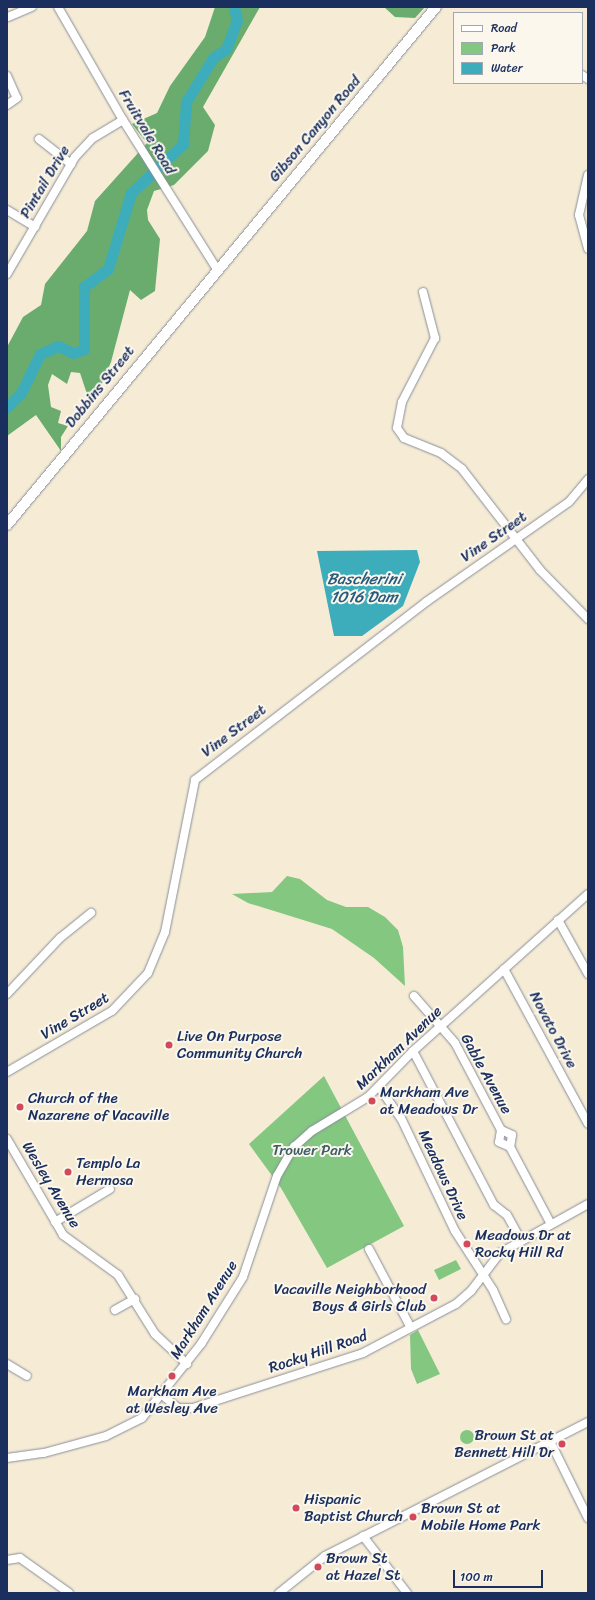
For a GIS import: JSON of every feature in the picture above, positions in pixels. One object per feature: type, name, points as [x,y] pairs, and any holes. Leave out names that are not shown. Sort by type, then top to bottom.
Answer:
[{"type":"main road","name":"Gibson Canyon Road","points":[[217,269],[436,7]]},
{"type":"main road","name":"Dobbins Street","points":[[7,525],[217,269]]},
{"type":"street","points":[[8,17],[20,7]]},
{"type":"street","points":[[8,17],[32,7]]},
{"type":"street","name":"Fruitvale Road","points":[[58,7],[123,120],[217,269]]},
{"type":"street","points":[[7,76],[17,98],[7,105]]},
{"type":"street","name":"Pintail Drive","points":[[7,274],[71,164],[88,143],[123,120]]},
{"type":"street","points":[[39,138],[71,164]]},
{"type":"street","points":[[588,175],[579,214],[588,250]]},
{"type":"street","points":[[7,210],[35,227]]},
{"type":"street","points":[[423,292],[435,338],[402,402],[397,428],[404,438],[440,453],[462,469],[515,539],[588,619]]},
{"type":"street","name":"Vine Street","points":[[7,1072],[112,1011],[148,973],[165,932],[195,780],[426,602],[569,502],[588,479]]},
{"type":"street","name":"Markham Avenue","points":[[7,1458],[44,1453],[120,1431],[142,1418],[187,1364],[244,1277],[287,1156],[312,1131],[353,1109],[379,1087],[413,1051],[440,1026],[588,894]]},
{"type":"street","points":[[7,994],[60,938],[91,913]]},
{"type":"street","points":[[558,920],[588,974]]},
{"type":"street","name":"Novato Drive","points":[[504,969],[588,1124]]},
{"type":"street","name":"Gable Avenue","points":[[414,996],[455,1043],[501,1130],[499,1142],[510,1147],[552,1224]]},
{"type":"street","points":[[413,1051],[494,1205],[507,1215],[521,1240]]},
{"type":"street","name":"Meadows Drive","points":[[379,1087],[401,1118],[454,1231],[482,1275],[506,1319]]},
{"type":"street","name":"Gable Avenue","points":[[501,1130],[512,1135],[510,1147]]},
{"type":"street","name":"Wesley Avenue","points":[[7,1139],[55,1222],[69,1242],[118,1275],[135,1299],[155,1334],[187,1364]]},
{"type":"street","points":[[55,1222],[110,1189]]},
{"type":"street","name":"Rocky Hill Road","points":[[162,1395],[178,1408],[193,1408],[363,1354],[456,1304],[482,1275],[496,1256],[521,1240],[588,1204]]},
{"type":"street","points":[[369,1249],[411,1328]]},
{"type":"street","points":[[115,1310],[135,1299]]},
{"type":"street","points":[[7,1364],[27,1376]]},
{"type":"street","points":[[279,1593],[311,1564],[588,1422]]},
{"type":"street","points":[[550,1441],[588,1518]]},
{"type":"street","points":[[363,1536],[405,1592]]},
{"type":"street","points":[[7,1560],[20,1558],[69,1593]]},
{"type":"green space","points":[[215,7],[260,7],[203,107],[215,125],[208,151],[174,185],[154,191],[147,210],[148,220],[160,239],[155,291],[141,300],[130,290],[111,362],[99,390],[87,394],[80,373],[71,372],[67,384],[52,374],[48,385],[51,407],[61,411],[58,423],[68,426],[61,437],[61,451],[36,415],[7,436],[7,347],[23,317],[41,305],[45,284],[87,231],[95,201],[147,143],[132,124],[157,113],[170,86],[205,37]]},
{"type":"green space","points":[[384,7],[425,7],[415,18],[395,17]]},
{"type":"green space","points":[[287,876],[300,879],[327,900],[346,907],[368,907],[385,917],[398,930],[403,947],[405,986],[374,958],[332,929],[248,903],[232,894],[272,892]]},
{"type":"green space","name":"Trower Park","points":[[324,1076],[404,1226],[327,1268],[281,1188],[249,1144]]},
{"type":"green space","points":[[456,1260],[461,1269],[439,1280],[434,1270]]},
{"type":"green space","points":[[418,1330],[440,1374],[417,1384],[411,1369],[410,1335]]},
{"type":"green space","points":[[464,1430],[470,1430],[474,1434],[474,1440],[470,1444],[464,1444],[460,1440],[460,1434]]},
{"type":"water","name":"Bascherini 1016 Dam","points":[[417,550],[420,562],[403,606],[362,636],[334,636],[317,551]]},
{"type":"waterway","points":[[7,407],[21,393],[40,354],[58,346],[74,353],[84,349],[84,287],[108,269],[131,193],[183,144],[186,102],[213,58],[226,49],[237,21],[234,7]]},
{"type":"place","name":"Live On Purpose Community Church","points":[[169,1045]]},
{"type":"place","name":"Markham Ave at Meadows Dr","points":[[372,1101]]},
{"type":"place","name":"Church of the Nazarene of Vacaville","points":[[20,1107]]},
{"type":"place","name":"Templo La Hermosa","points":[[68,1172]]},
{"type":"place","name":"Meadows Dr at Rocky Hill Rd","points":[[467,1244]]},
{"type":"place","name":"Vacaville Neighborhood Boys & Girls Club","points":[[434,1298]]},
{"type":"place","name":"Markham Ave at Wesley Ave","points":[[172,1376]]},
{"type":"place","name":"Brown St at Bennett Hill Dr","points":[[562,1444]]},
{"type":"place","name":"Hispanic Baptist Church","points":[[296,1508]]},
{"type":"place","name":"Brown St at Mobile Home Park","points":[[413,1517]]},
{"type":"place","name":"Brown St at Hazel St","points":[[318,1567]]}]
